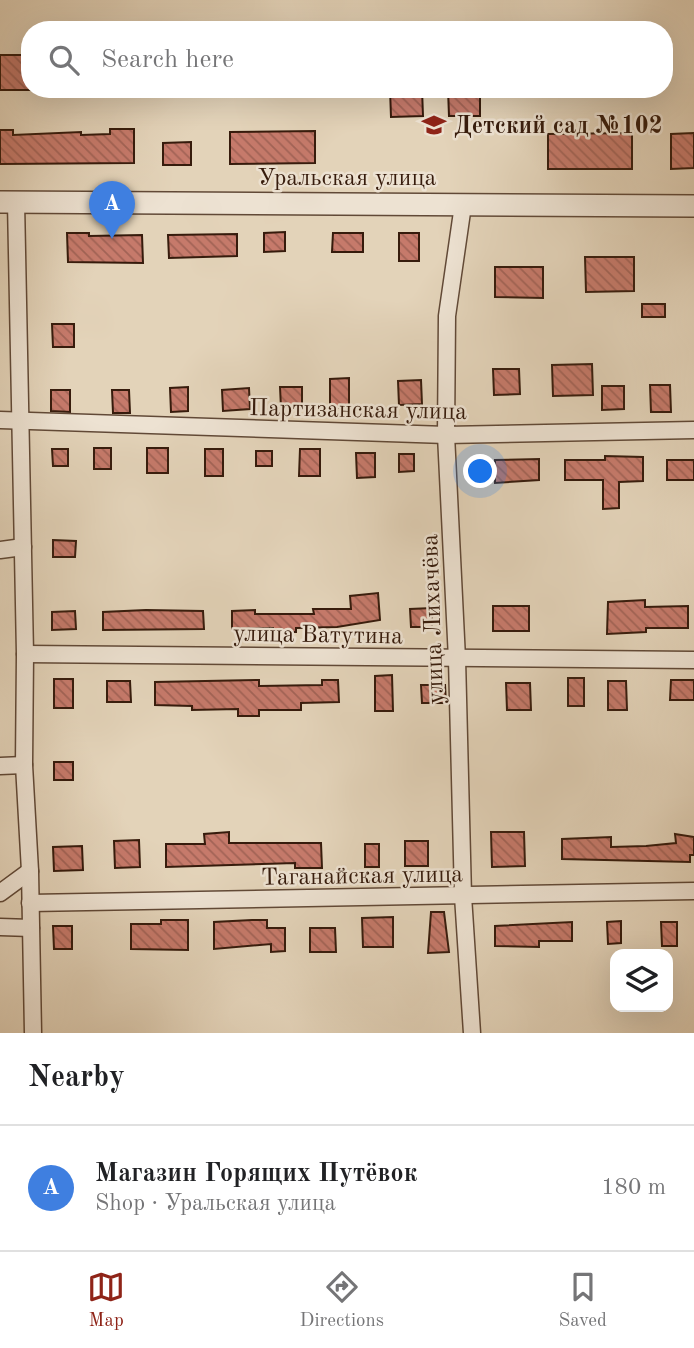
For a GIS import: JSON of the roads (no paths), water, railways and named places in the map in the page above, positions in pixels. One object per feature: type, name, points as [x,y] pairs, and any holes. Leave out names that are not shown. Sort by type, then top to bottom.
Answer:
[{"type":"street","name":"Уральская улица","points":[[8,202],[694,206]]},
{"type":"street","points":[[8,202],[21,423],[24,765],[30,871],[33,1033]]},
{"type":"street","name":"улица Лихачёва","points":[[463,205],[447,316],[446,435],[457,659],[463,896],[472,1033]]},
{"type":"street","name":"Партизанская улица","points":[[0,420],[21,423],[446,435],[694,430]]},
{"type":"street","points":[[0,550],[23,547]]},
{"type":"street","name":"улица Ватутина","points":[[25,654],[694,660]]},
{"type":"street","points":[[0,766],[24,765]]},
{"type":"street","points":[[0,893],[30,871]]},
{"type":"street","name":"Таганайская улица","points":[[30,903],[694,891]]},
{"type":"street","points":[[0,927],[31,928]]},
{"type":"place","name":"Детский сад №102","points":[[434,125]]},
{"type":"place","name":"Магазин Горящих Путёвок","points":[[112,239]]}]
